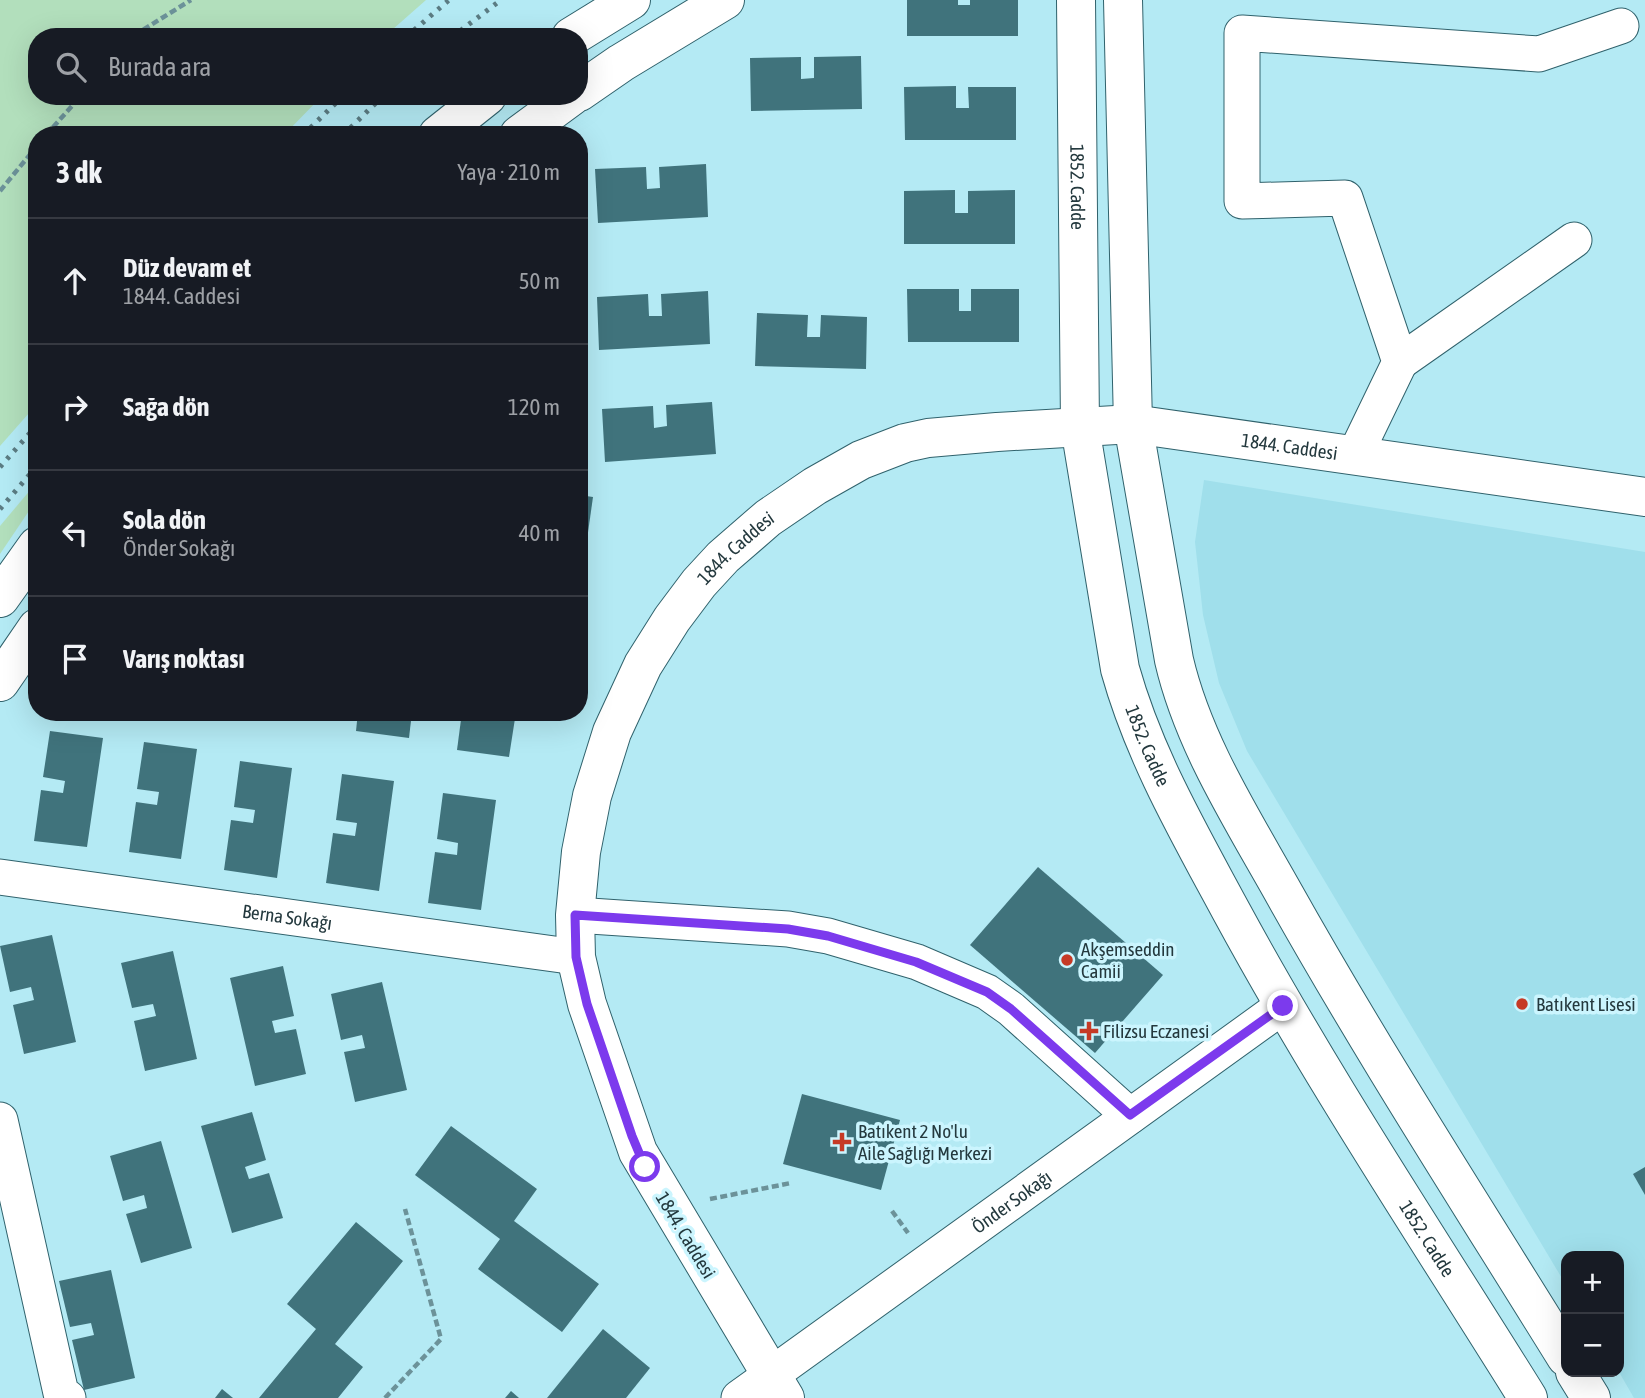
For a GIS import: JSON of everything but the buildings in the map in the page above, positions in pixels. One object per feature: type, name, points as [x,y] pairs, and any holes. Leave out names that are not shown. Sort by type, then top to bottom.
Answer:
[{"type":"street","points":[[586,28],[631,0]]},
{"type":"street","points":[[588,86],[725,0]]},
{"type":"street","name":"1852. Cadde","points":[[1076,0],[1080,427],[1120,669],[1130,705],[1159,775],[1283,1006],[1528,1398]]},
{"type":"street","points":[[1123,0],[1133,424],[1174,660],[1183,694],[1197,730],[1254,840],[1330,976],[1561,1349]]},
{"type":"street","points":[[1401,362],[1345,198],[1242,201],[1242,33],[1539,54],[1621,26]]},
{"type":"street","points":[[449,126],[476,105]]},
{"type":"street","points":[[531,126],[560,105]]},
{"type":"street","points":[[1355,455],[1401,362],[1574,240]]},
{"type":"street","name":"1844. Caddesi","points":[[778,1386],[645,1167],[587,1004],[576,957],[575,915],[583,841],[592,796],[612,732],[643,665],[672,619],[723,556],[768,518],[815,486],[861,460],[905,443],[951,435],[1133,424],[1645,497]]},
{"type":"street","points":[[0,598],[28,559]]},
{"type":"street","points":[[0,682],[28,641]]},
{"type":"street","name":"Berna Sokağı","points":[[0,877],[576,957]]},
{"type":"street","points":[[575,915],[788,929],[828,936],[916,962],[987,992],[1011,1009],[1130,1115]]},
{"type":"street","name":"Önder Sokağı","points":[[739,1398],[778,1386],[1130,1115],[1283,1006]]},
{"type":"street","points":[[0,1120],[61,1393],[68,1398]]},
{"type":"street","points":[[1578,1377],[1591,1398]]},
{"type":"path","points":[[146,28],[191,0]]},
{"type":"path","points":[[54,126],[73,105]]},
{"type":"path","points":[[0,191],[28,157]]},
{"type":"path","points":[[670,1208],[791,1183]]},
{"type":"path","points":[[385,1398],[441,1339],[405,1209]]},
{"type":"shaded area","name":"Batıkent Lisesi","points":[[1204,480],[1645,552],[1645,1398],[1634,1398],[1622,1377],[1624,1377],[1624,1251],[1561,1251],[1561,1277],[1247,751],[1219,683],[1203,615],[1195,542]]},
{"type":"green space","points":[[0,0],[426,0],[394,28],[28,28],[28,105],[313,105],[293,126],[28,126],[28,414],[0,446]]},
{"type":"green space","points":[[28,493],[28,512],[0,554],[0,526]]},
{"type":"railway","points":[[416,28],[449,0]]},
{"type":"railway","points":[[464,28],[501,0]]},
{"type":"railway","points":[[312,126],[334,105]]},
{"type":"railway","points":[[352,126],[374,105]]},
{"type":"railway","points":[[0,467],[28,435]]},
{"type":"railway","points":[[0,509],[28,476]]},
{"type":"place","name":"Akşemseddin Camii","points":[[1067,960]]},
{"type":"place","name":"Batıkent Lisesi","points":[[1522,1004]]},
{"type":"place","name":"Filizsu Eczanesi","points":[[1089,1031]]},
{"type":"place","name":"Batıkent 2 No'lu Aile Sağlığı Merkezi","points":[[842,1142]]},
{"type":"route","points":[[645,1167],[587,1004],[576,957],[575,915],[788,929],[828,936],[916,962],[959,978],[987,992],[1011,1009],[1130,1115],[1283,1006]]}]
